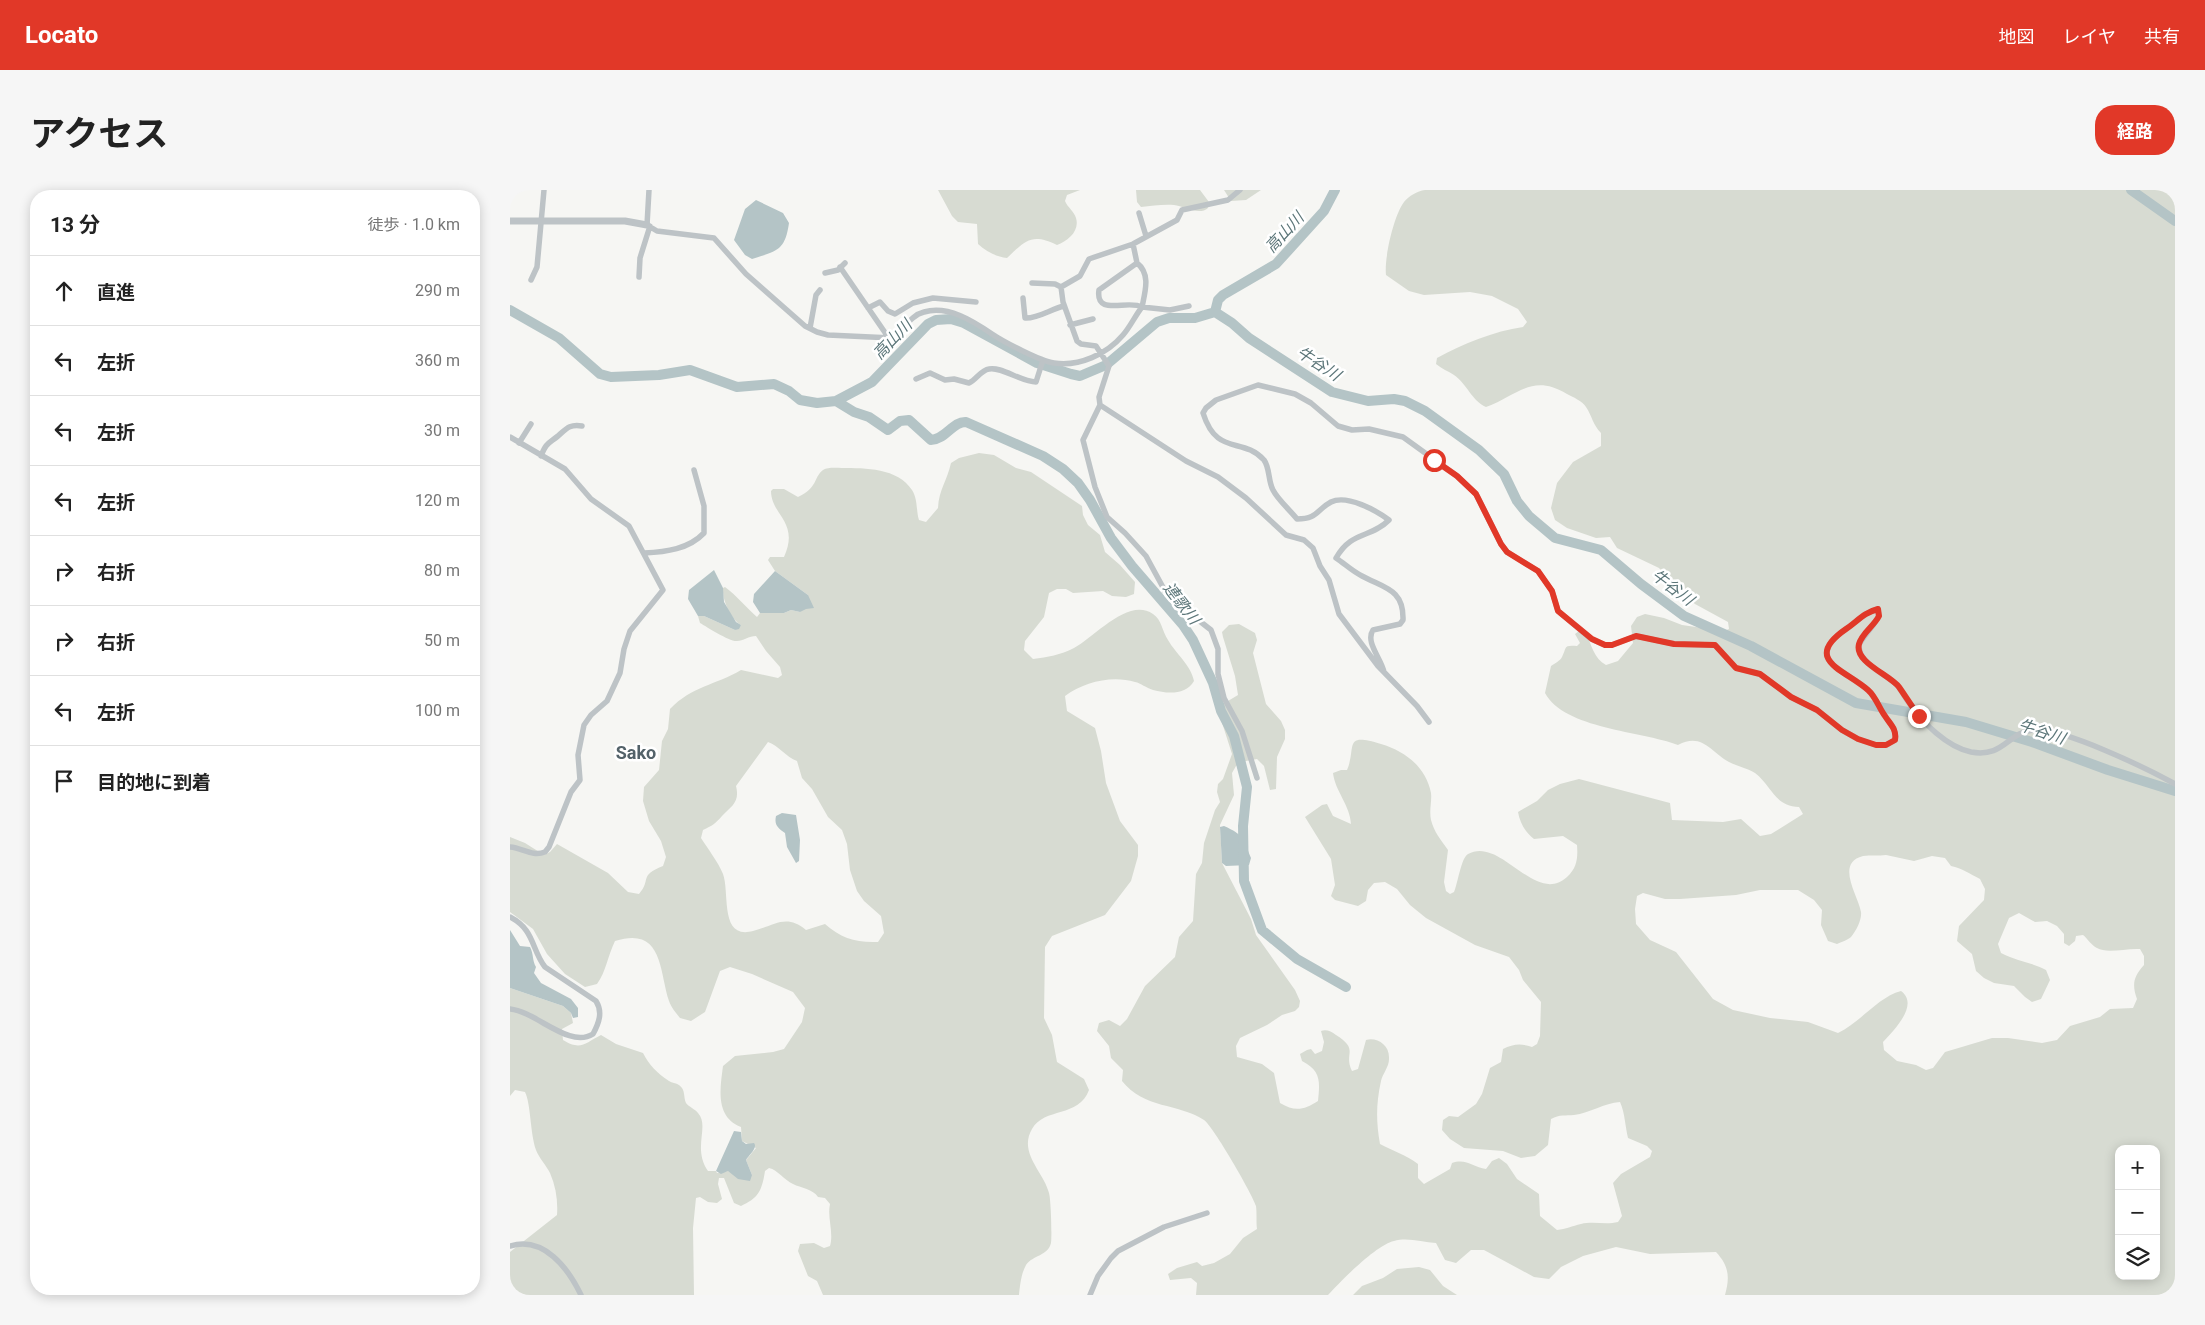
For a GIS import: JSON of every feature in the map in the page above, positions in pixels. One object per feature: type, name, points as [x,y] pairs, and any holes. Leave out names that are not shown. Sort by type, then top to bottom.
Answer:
[{"type":"street","points":[[531,280],[536,267],[542,221],[541,202],[544,190]]},
{"type":"street","points":[[640,277],[640,258],[648,225],[649,190]]},
{"type":"street","points":[[1061,287],[1080,276],[1089,259],[1133,244],[1177,220],[1182,210],[1228,200],[1240,190]]},
{"type":"street","points":[[1139,213],[1146,236]]},
{"type":"street","points":[[510,221],[625,221],[648,225],[657,231],[714,238],[746,274],[810,328],[828,335],[892,338],[915,316],[924,312],[947,312],[973,322],[1042,363],[1062,364],[1101,355],[1123,335],[1142,307],[1147,287],[1141,266],[1137,263],[1133,244]]},
{"type":"street","points":[[1137,263],[1099,290],[1098,294],[1102,302],[1108,306],[1117,307],[1132,303],[1142,307],[1170,310],[1189,306]]},
{"type":"street","points":[[825,272],[838,270],[843,265],[868,308],[886,334],[886,339]]},
{"type":"street","points":[[1032,283],[1055,284],[1061,287]]},
{"type":"street","points":[[1061,287],[1064,306],[1077,341],[1081,344],[1096,346],[1109,366],[1099,397],[1100,405],[1082,440],[1095,487],[1107,517],[1146,556],[1165,591],[1174,601],[1211,630],[1218,649],[1218,674],[1224,698],[1242,731],[1257,778]]},
{"type":"street","points":[[810,328],[816,295],[820,290]]},
{"type":"street","points":[[868,308],[880,302],[888,311],[895,314],[913,303],[932,298],[976,302]]},
{"type":"street","points":[[1023,298],[1024,318],[1035,317],[1048,310],[1064,306]]},
{"type":"street","points":[[1070,325],[1093,319]]},
{"type":"street","points":[[916,379],[930,373],[946,380],[969,383],[984,371],[992,369],[1034,382],[1038,380],[1042,363]]},
{"type":"street","points":[[1384,672],[1382,661],[1370,640],[1370,635],[1373,630],[1400,624],[1403,620],[1399,598],[1393,591],[1357,573],[1336,558],[1345,544],[1361,535],[1381,528],[1389,520],[1368,506],[1337,501],[1331,502],[1309,519],[1298,519],[1272,490],[1265,461],[1255,453],[1218,439],[1208,428],[1203,413],[1216,400],[1258,385],[1295,394],[1311,403],[1338,426],[1352,430],[1369,430],[1403,437],[1457,476],[1476,494],[1501,544],[1507,552],[1538,571],[1552,591],[1558,611],[1568,621],[1600,644],[1612,645],[1636,636],[1674,644],[1715,645],[1736,668],[1760,674],[1791,697],[1817,710],[1842,730],[1858,739],[1876,745],[1886,745],[1895,740],[1896,734],[1892,725],[1884,716],[1872,694],[1837,670],[1829,661],[1826,651],[1826,648],[1838,635],[1856,623],[1866,612],[1878,609],[1879,616],[1876,622],[1864,634],[1859,644],[1862,657],[1898,687],[1919,716],[1946,740],[1969,751],[1984,753],[1999,749],[2020,733],[2034,730],[2046,731],[2072,737],[2156,773],[2175,784]]},
{"type":"street","points":[[1100,405],[1186,461],[1218,477],[1246,498],[1286,534],[1304,540],[1313,548],[1328,580],[1339,614],[1349,630],[1429,722]]},
{"type":"street","points":[[519,443],[531,424]]},
{"type":"street","points":[[541,456],[548,442],[563,430],[573,424],[582,426]]},
{"type":"street","points":[[510,437],[565,469],[591,499],[629,526],[661,583],[663,592],[640,616],[630,631],[624,649],[620,673],[611,694],[607,701],[584,724],[578,755],[580,780],[571,792],[553,839],[545,852],[532,854],[519,848],[510,847]]},
{"type":"street","points":[[644,553],[683,548],[690,545],[704,533],[704,506],[694,470]]},
{"type":"street","points":[[510,917],[530,934],[540,960],[545,967],[596,1001],[600,1010],[593,1034],[580,1039],[569,1036],[526,1013],[510,1009]]},
{"type":"street","points":[[1090,1295],[1098,1276],[1118,1251],[1164,1227],[1207,1213]]},
{"type":"street","points":[[510,1246],[528,1244],[550,1253],[563,1265],[581,1295]]},
{"type":"shaded area","points":[[938,190],[1080,190],[1067,195],[1065,201],[1075,216],[1077,223],[1075,231],[1069,238],[1057,245],[1041,239],[1035,239],[1019,247],[1007,258],[999,256],[978,244],[977,224],[958,222],[952,216]]},
{"type":"shaded area","points":[[1136,190],[1200,190],[1209,202],[1208,208],[1200,211],[1174,205],[1141,207],[1137,202]]},
{"type":"shaded area","points":[[1224,190],[1261,190],[1246,200],[1231,201]]},
{"type":"shaded area","points":[[1425,190],[2175,190],[2175,1295],[1725,1295],[1728,1283],[1726,1267],[1716,1252],[1650,1254],[1616,1247],[1583,1256],[1561,1267],[1549,1279],[1534,1277],[1484,1250],[1471,1250],[1456,1263],[1445,1260],[1436,1243],[1404,1239],[1394,1241],[1378,1249],[1359,1264],[1328,1295],[1196,1295],[1197,1283],[1191,1278],[1170,1280],[1168,1274],[1177,1268],[1197,1262],[1202,1266],[1214,1263],[1230,1254],[1243,1238],[1257,1229],[1256,1206],[1232,1161],[1209,1125],[1194,1115],[1140,1097],[1131,1090],[1122,1081],[1123,1070],[1111,1058],[1109,1046],[1097,1031],[1099,1023],[1109,1020],[1120,1026],[1127,1019],[1145,986],[1175,957],[1179,937],[1193,921],[1196,874],[1202,863],[1204,843],[1215,810],[1220,802],[1217,792],[1218,784],[1223,779],[1232,754],[1218,710],[1223,704],[1238,695],[1235,676],[1222,632],[1229,625],[1239,624],[1255,633],[1257,640],[1253,653],[1266,704],[1281,721],[1285,730],[1285,739],[1277,757],[1276,789],[1270,790],[1264,766],[1257,759],[1246,761],[1236,766],[1232,773],[1234,795],[1220,825],[1222,863],[1251,919],[1256,935],[1295,990],[1300,1001],[1299,1007],[1295,1011],[1282,1015],[1267,1025],[1240,1038],[1236,1046],[1237,1057],[1262,1064],[1274,1073],[1280,1103],[1290,1108],[1299,1109],[1318,1101],[1318,1077],[1313,1069],[1302,1061],[1300,1054],[1311,1049],[1315,1054],[1322,1051],[1324,1042],[1321,1031],[1330,1031],[1347,1044],[1352,1071],[1358,1069],[1366,1040],[1370,1039],[1382,1043],[1389,1054],[1389,1059],[1381,1081],[1377,1105],[1380,1144],[1418,1164],[1418,1178],[1424,1184],[1450,1169],[1452,1163],[1465,1162],[1486,1169],[1492,1161],[1499,1158],[1507,1164],[1517,1179],[1539,1194],[1540,1216],[1557,1230],[1586,1223],[1618,1222],[1622,1216],[1613,1183],[1621,1174],[1650,1157],[1652,1151],[1647,1146],[1628,1138],[1620,1102],[1608,1104],[1580,1114],[1554,1117],[1551,1119],[1548,1145],[1535,1156],[1521,1158],[1503,1151],[1464,1148],[1450,1139],[1442,1130],[1443,1120],[1449,1116],[1458,1117],[1476,1104],[1482,1094],[1490,1068],[1501,1062],[1503,1049],[1514,1045],[1532,1047],[1537,1044],[1540,1036],[1541,1002],[1523,980],[1519,970],[1509,957],[1475,945],[1426,918],[1410,905],[1397,889],[1385,882],[1374,883],[1368,890],[1366,901],[1358,906],[1335,900],[1331,896],[1335,885],[1331,859],[1305,817],[1322,805],[1327,804],[1333,816],[1351,824],[1333,773],[1347,770],[1353,744],[1356,741],[1369,741],[1398,751],[1413,761],[1424,775],[1428,784],[1431,793],[1430,813],[1432,824],[1448,850],[1444,882],[1446,891],[1450,894],[1454,892],[1466,856],[1480,851],[1493,854],[1530,878],[1543,883],[1555,884],[1567,877],[1573,870],[1576,862],[1577,845],[1563,836],[1534,839],[1523,827],[1518,812],[1537,801],[1548,790],[1560,784],[1579,779],[1670,803],[1672,820],[1723,822],[1741,819],[1760,836],[1771,834],[1803,814],[1799,807],[1791,806],[1779,799],[1755,773],[1729,762],[1700,742],[1686,742],[1678,745],[1586,722],[1555,705],[1545,693],[1551,666],[1559,661],[1566,647],[1577,646],[1580,643],[1575,634],[1579,631],[1586,632],[1596,655],[1606,665],[1618,661],[1633,643],[1631,626],[1637,617],[1645,614],[1664,618],[1682,625],[1724,631],[1729,629],[1728,622],[1695,604],[1679,592],[1659,568],[1617,548],[1610,537],[1596,538],[1567,528],[1555,520],[1551,508],[1557,483],[1573,462],[1601,446],[1601,433],[1582,403],[1555,388],[1544,385],[1525,388],[1486,407],[1477,401],[1459,379],[1436,364],[1437,358],[1457,348],[1490,335],[1523,327],[1527,322],[1518,309],[1492,296],[1470,292],[1424,295],[1409,291],[1386,275],[1388,248],[1393,226],[1400,208],[1413,194]],"holes":[[[1886,855],[1914,861],[1932,856],[1945,858],[1951,866],[1980,879],[1985,889],[1984,900],[1959,926],[1957,941],[1972,954],[1976,971],[1984,978],[1994,983],[2014,986],[2032,1002],[2041,999],[2050,980],[2046,970],[2001,953],[1998,944],[2009,918],[2019,913],[2035,922],[2047,921],[2057,926],[2064,934],[2064,943],[2069,946],[2075,941],[2076,936],[2083,935],[2093,946],[2101,950],[2140,949],[2144,956],[2144,965],[2135,981],[2134,989],[2137,999],[2133,1008],[2110,1009],[2100,1017],[2070,1026],[2057,1040],[2042,1043],[2008,1038],[1992,1038],[1945,1052],[1933,1068],[1926,1070],[1916,1065],[1897,1061],[1884,1050],[1883,1042],[1898,1025],[1906,1010],[1908,1003],[1901,991],[1877,1004],[1854,1023],[1838,1033],[1808,1022],[1770,1018],[1733,1010],[1713,999],[1676,952],[1650,940],[1636,924],[1635,909],[1637,896],[1643,893],[1665,899],[1680,899],[1736,895],[1760,890],[1798,890],[1814,900],[1822,910],[1821,925],[1828,941],[1837,944],[1851,937],[1857,929],[1861,918],[1859,905],[1850,880],[1850,865],[1863,856]]]},
{"type":"shaded area","points":[[756,200],[783,213],[789,223],[782,245],[768,254],[752,259],[745,255],[734,240],[745,209]]},
{"type":"shaded area","points":[[979,453],[994,455],[1016,468],[1031,472],[1082,506],[1083,515],[1088,525],[1100,535],[1105,552],[1135,582],[1134,594],[1126,597],[1112,596],[1103,591],[1073,593],[1066,589],[1057,589],[1049,593],[1044,617],[1025,641],[1024,650],[1033,659],[1054,655],[1074,648],[1123,614],[1143,610],[1153,614],[1158,619],[1171,645],[1190,670],[1194,681],[1186,689],[1170,693],[1153,690],[1126,680],[1098,681],[1081,687],[1065,696],[1067,711],[1095,728],[1106,783],[1120,821],[1138,845],[1138,856],[1131,881],[1105,915],[1052,936],[1045,947],[1044,1018],[1052,1035],[1057,1062],[1084,1079],[1089,1090],[1078,1105],[1037,1122],[1029,1138],[1030,1154],[1049,1193],[1051,1243],[1047,1251],[1032,1259],[1026,1265],[1019,1295],[823,1295],[817,1281],[808,1276],[798,1251],[800,1244],[814,1243],[824,1248],[830,1246],[830,1204],[825,1198],[818,1197],[810,1190],[793,1184],[769,1168],[765,1171],[759,1193],[752,1200],[741,1206],[734,1203],[724,1178],[719,1178],[718,1184],[722,1199],[717,1203],[708,1202],[700,1197],[696,1198],[693,1228],[694,1295],[510,1295],[510,1252],[557,1215],[557,1210],[552,1178],[537,1153],[534,1143],[525,1092],[515,1090],[510,1096],[510,988],[563,1006],[571,1013],[573,1023],[562,1029],[563,1040],[574,1045],[583,1045],[601,1035],[616,1044],[643,1053],[657,1072],[669,1081],[679,1085],[684,1091],[686,1103],[701,1118],[701,1154],[703,1162],[708,1171],[716,1171],[717,1173],[728,1171],[752,1175],[746,1160],[756,1148],[742,1141],[741,1127],[727,1116],[723,1109],[721,1084],[723,1066],[735,1056],[784,1049],[802,1022],[805,1008],[793,992],[752,974],[730,967],[720,971],[705,1012],[691,1021],[680,1018],[669,1001],[660,964],[651,945],[642,940],[631,938],[615,941],[603,974],[597,984],[585,987],[565,974],[547,954],[533,929],[510,912],[510,837],[525,843],[544,855],[550,852],[557,844],[608,873],[628,892],[639,894],[645,885],[648,875],[655,869],[663,866],[666,857],[661,841],[649,821],[643,801],[644,787],[659,770],[662,741],[668,729],[670,709],[687,695],[741,670],[778,678],[782,675],[780,667],[756,636],[734,641],[700,623],[698,616],[704,616],[735,630],[741,625],[731,614],[726,603],[723,593],[723,588],[725,587],[757,617],[760,613],[784,613],[791,610],[800,612],[808,595],[775,571],[768,560],[770,557],[784,557],[789,535],[784,520],[775,507],[771,491],[773,489],[784,489],[798,497],[812,487],[820,473],[827,468],[871,469],[890,473],[906,483],[914,494],[919,520],[926,522],[938,508],[940,495],[951,463],[959,458]],"holes":[[[768,742],[797,761],[802,778],[812,789],[828,817],[842,830],[847,844],[850,870],[857,891],[864,901],[881,916],[884,933],[878,942],[863,942],[849,939],[825,924],[806,930],[792,922],[780,922],[753,931],[742,932],[735,929],[730,922],[723,874],[701,838],[703,830],[716,822],[732,806],[737,796],[736,786]]]},
{"type":"shaded area","points":[[714,570],[723,588],[724,602],[736,622],[741,625],[739,629],[735,630],[704,616],[698,616],[688,599],[689,590]]},
{"type":"shaded area","points":[[775,571],[808,595],[814,608],[800,612],[791,610],[784,613],[760,613],[753,602],[754,594]]},
{"type":"shaded area","points":[[782,813],[796,815],[800,840],[799,861],[796,863],[787,847],[785,833],[776,824],[776,816]]},
{"type":"shaded area","points":[[1224,826],[1236,832],[1242,838],[1251,858],[1249,865],[1226,866],[1222,863],[1220,827]]},
{"type":"shaded area","points":[[510,930],[520,946],[530,947],[536,967],[534,973],[541,983],[571,999],[578,1008],[578,1017],[573,1018],[571,1013],[563,1006],[510,988]]},
{"type":"shaded area","points":[[734,1131],[741,1132],[742,1141],[746,1144],[754,1143],[755,1145],[746,1160],[752,1175],[750,1181],[738,1179],[728,1171],[721,1174],[716,1171]]},
{"type":"shaded area","points":[[1419,1267],[1430,1270],[1443,1286],[1457,1295],[1353,1295],[1362,1286],[1383,1278],[1397,1269]]},
{"type":"waterway","name":"高山川","points":[[510,310],[559,338],[600,374],[611,377],[659,375],[690,370],[737,387],[774,384],[789,391],[800,400],[817,403],[836,401],[872,382],[928,324],[936,320],[951,319],[964,323],[1037,363],[1080,376],[1106,365],[1157,322],[1169,318],[1195,318],[1215,312],[1218,300],[1223,295],[1276,264],[1324,211],[1335,190]]},
{"type":"waterway","name":"高山川","points":[[2131,190],[2175,221]]},
{"type":"waterway","name":"牛谷川","points":[[1215,312],[1232,323],[1249,338],[1332,392],[1368,401],[1394,399],[1405,401],[1425,411],[1479,450],[1504,474],[1517,501],[1529,516],[1555,538],[1601,550],[1641,584],[1684,616],[1751,646],[1856,703],[1966,722],[2032,742],[2108,770],[2175,791]]},
{"type":"waterway","name":"連歌川","points":[[836,401],[854,412],[869,417],[888,430],[900,421],[909,420],[931,440],[941,437],[957,424],[966,422],[1043,456],[1063,469],[1078,483],[1090,500],[1111,538],[1132,566],[1183,625],[1193,640],[1213,683],[1221,711],[1234,736],[1247,787],[1243,826],[1244,881],[1262,930],[1297,959],[1346,987]]},
{"type":"district","name":"Sako","points":[[636,753]]},
{"type":"route","points":[[1434,460],[1457,476],[1481,500],[1501,544],[1514,558],[1538,571],[1544,578],[1552,591],[1558,611],[1568,621],[1600,644],[1612,645],[1636,636],[1674,644],[1715,645],[1736,668],[1760,674],[1791,697],[1817,710],[1842,730],[1858,739],[1876,745],[1886,745],[1895,740],[1896,734],[1892,725],[1884,716],[1868,689],[1837,670],[1829,661],[1826,651],[1826,648],[1838,635],[1856,623],[1866,612],[1878,609],[1879,616],[1876,622],[1864,634],[1859,644],[1862,657],[1866,662],[1891,679],[1919,716]]}]
